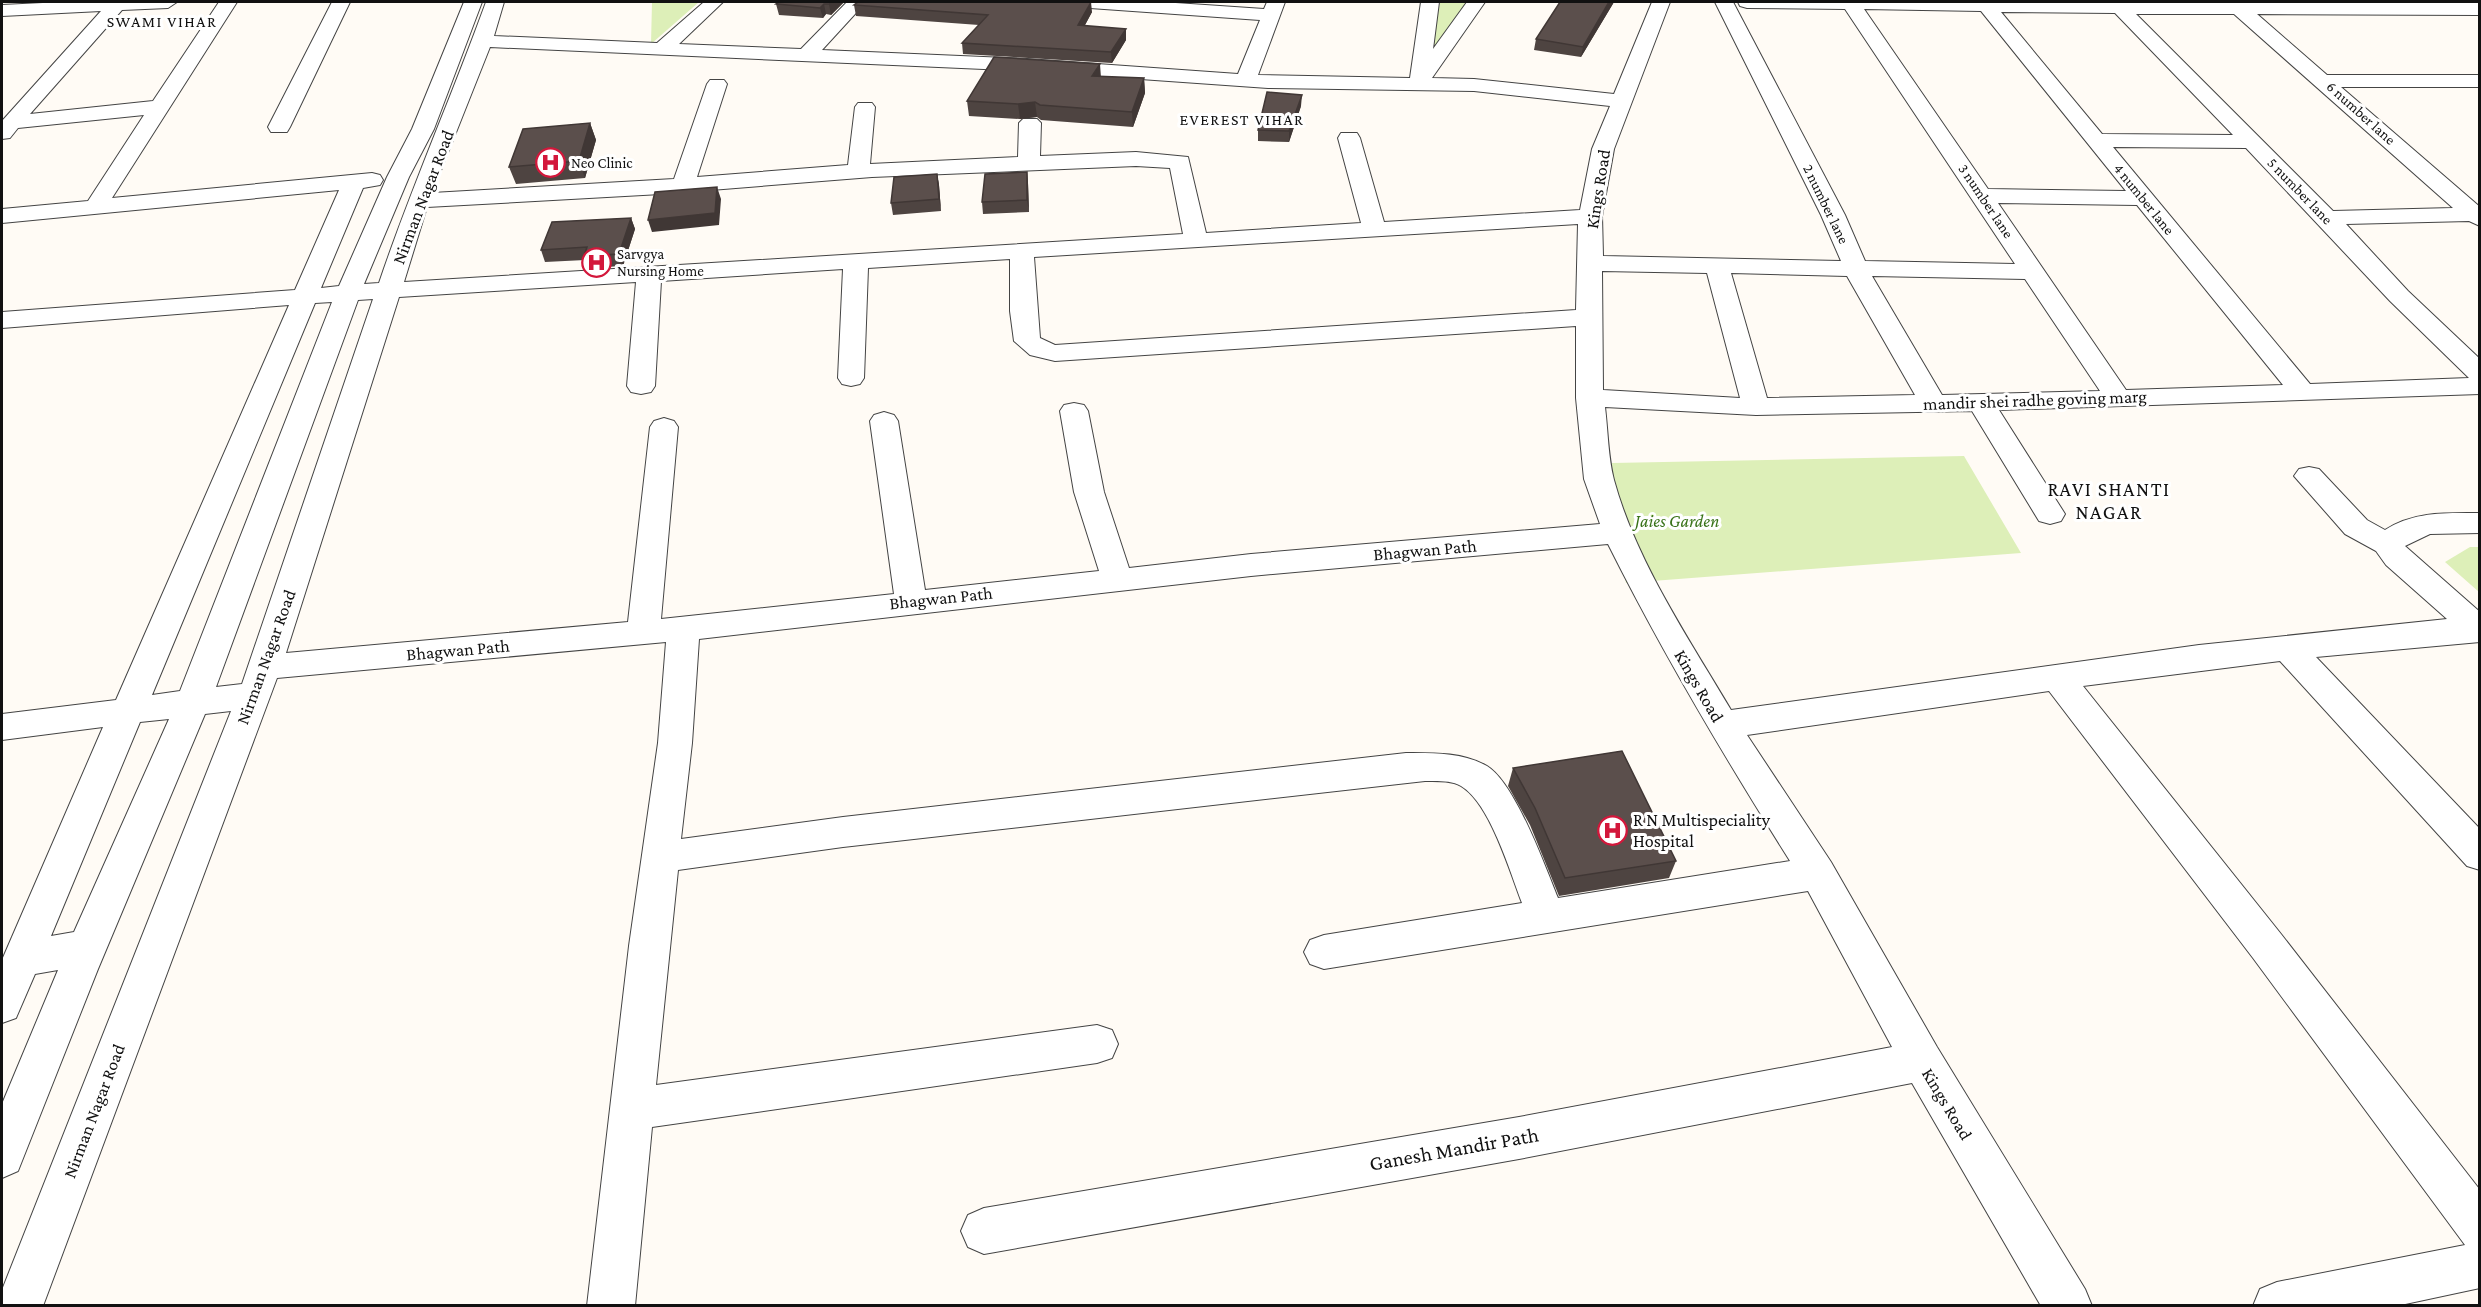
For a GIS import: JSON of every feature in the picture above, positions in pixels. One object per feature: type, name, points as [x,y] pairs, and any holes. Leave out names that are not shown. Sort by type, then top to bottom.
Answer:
[{"type":"street","points":[[2,10],[155,2]]},
{"type":"street","points":[[95,207],[228,2]]},
{"type":"street","points":[[279,128],[341,2]]},
{"type":"street","name":"Nirman Nagar Road","points":[[19,1305],[260,681],[389,290],[416,184],[423,129],[473,2]]},
{"type":"street","name":"Nirman Nagar Road","points":[[2,1156],[11,1112],[88,947],[193,702],[348,294],[416,184],[483,41],[495,2]]},
{"type":"street","points":[[662,50],[714,2]]},
{"type":"street","points":[[805,56],[857,2]]},
{"type":"street","points":[[1090,2],[1273,8],[1246,80]]},
{"type":"street","points":[[1417,84],[1430,2]]},
{"type":"street","points":[[1417,84],[1476,2]]},
{"type":"street","name":"Kings Road","points":[[1661,2],[1603,149],[1590,216],[1591,263],[1587,289],[1590,398],[1599,480],[1618,533],[1665,626],[1722,725],[1818,873],[1922,1061],[2068,1305]]},
{"type":"street","name":"2 number lane","points":[[1724,2],[1833,215],[1855,266],[1933,403]]},
{"type":"street","points":[[1747,2],[1988,7],[2053,4],[2120,8],[2180,5],[2240,9],[2480,9]]},
{"type":"street","points":[[7,128],[117,4]]},
{"type":"street","name":"3 number lane","points":[[1852,5],[2118,398]]},
{"type":"street","name":"4 number lane","points":[[1988,7],[2302,391]]},
{"type":"street","name":"5 number lane","points":[[2120,8],[2327,218],[2399,296],[2480,374]]},
{"type":"street","name":"6 number lane","points":[[2240,9],[2326,81],[2476,217]]},
{"type":"street","points":[[483,41],[1027,65],[1246,80],[1474,86],[1622,101]]},
{"type":"street","points":[[2326,81],[2480,81]]},
{"type":"street","points":[[683,185],[717,84]]},
{"type":"street","points":[[2480,87],[2475,92],[2480,96]]},
{"type":"street","points":[[7,128],[159,107]]},
{"type":"street","points":[[858,171],[865,107]]},
{"type":"street","points":[[1029,162],[1030,123]]},
{"type":"street","points":[[1349,138],[1375,230]]},
{"type":"street","points":[[2096,140],[2252,142]]},
{"type":"street","points":[[2,216],[354,182],[683,185],[858,171],[1137,159],[1170,152],[1180,162],[1196,240]]},
{"type":"street","points":[[2,1005],[354,182]]},
{"type":"street","points":[[1982,196],[2143,198]]},
{"type":"street","points":[[2,320],[389,290],[1590,216]]},
{"type":"street","points":[[2327,218],[2476,217]]},
{"type":"street","points":[[1022,251],[1023,311],[1028,340],[1039,350],[1055,353],[1589,317]]},
{"type":"street","points":[[851,378],[856,262]]},
{"type":"street","points":[[1591,263],[1855,266],[2034,272]]},
{"type":"street","points":[[1718,265],[1756,407]]},
{"type":"street","points":[[641,386],[649,274]]},
{"type":"street","points":[[276,360],[324,354]]},
{"type":"street","name":"mandir shei radhe goving marg","points":[[1590,398],[1756,407],[2480,386]]},
{"type":"street","points":[[257,405],[307,399]]},
{"type":"street","points":[[1980,402],[2050,514]]},
{"type":"street","points":[[1074,411],[1089,492],[1118,579]]},
{"type":"street","points":[[884,421],[910,601]]},
{"type":"street","points":[[644,633],[664,427]]},
{"type":"street","points":[[2309,476],[2356,527],[2387,544],[2397,558],[2478,629]]},
{"type":"street","points":[[2387,544],[2403,530],[2418,525],[2480,523]]},
{"type":"street","name":"Bhagwan Path","points":[[2,727],[193,702],[260,681],[910,601],[1118,579],[1618,533]]},
{"type":"street","points":[[611,1305],[631,1109],[675,743],[683,629]]},
{"type":"street","points":[[1722,725],[2199,657],[2478,629]]},
{"type":"street","points":[[2288,648],[2480,855]]},
{"type":"street","points":[[2058,678],[2267,946],[2480,1228]]},
{"type":"street","points":[[660,857],[843,832],[1406,766],[1449,768],[1480,781],[1499,807],[1548,917]]},
{"type":"street","points":[[1324,952],[1818,873]]},
{"type":"street","points":[[21,958],[88,947]]},
{"type":"street","points":[[631,1109],[1096,1044]]},
{"type":"street","name":"Ganesh Mandir Path","points":[[984,1231],[1508,1140],[1922,1061]]},
{"type":"street","points":[[2277,1305],[2480,1265]]},
{"type":"green space","points":[[652,2],[699,2],[651,44]]},
{"type":"green space","points":[[1440,2],[1467,2],[1431,53]]},
{"type":"green space","name":"Jaies Garden","points":[[1964,456],[2021,553],[1626,583],[1615,524],[1612,463]]},
{"type":"green space","points":[[2470,547],[2479,547],[2479,592],[2445,562]]},
{"type":"building","points":[[779,2],[832,2],[820,8],[776,4]]},
{"type":"building","points":[[858,2],[1091,2],[1078,25],[1126,29],[1111,52],[962,43],[988,15],[854,5]]},
{"type":"building","points":[[1560,2],[1609,2],[1583,47],[1536,39]]},
{"type":"building","points":[[994,57],[1100,64],[1092,76],[1144,78],[1132,112],[1040,105],[1035,102],[1018,104],[967,101]]},
{"type":"building","points":[[1267,92],[1302,95],[1289,131],[1258,130]]},
{"type":"building","points":[[590,123],[579,161],[509,167],[523,129]]},
{"type":"building","points":[[1027,172],[1027,200],[982,202],[985,174]]},
{"type":"building","points":[[937,174],[939,199],[891,203],[894,177]]},
{"type":"building","points":[[717,187],[715,213],[648,220],[655,192]]},
{"type":"building","points":[[631,218],[619,254],[584,256],[587,247],[541,250],[552,222]]},
{"type":"building","points":[[1622,751],[1676,861],[1565,878],[1535,808],[1513,768]]},
{"type":"place","name":"Neo Clinic","points":[[550,163]]},
{"type":"place","name":"Sarvgya Nursing Home","points":[[596,263]]},
{"type":"place","name":"R N Multispeciality Hospital","points":[[1612,830]]},
{"type":"district","name":"SWAMI VIHAR","points":[[162,21]]},
{"type":"district","name":"EVEREST VIHAR","points":[[1242,119]]},
{"type":"district","name":"RAVI SHANTI NAGAR","points":[[2109,500]]}]
